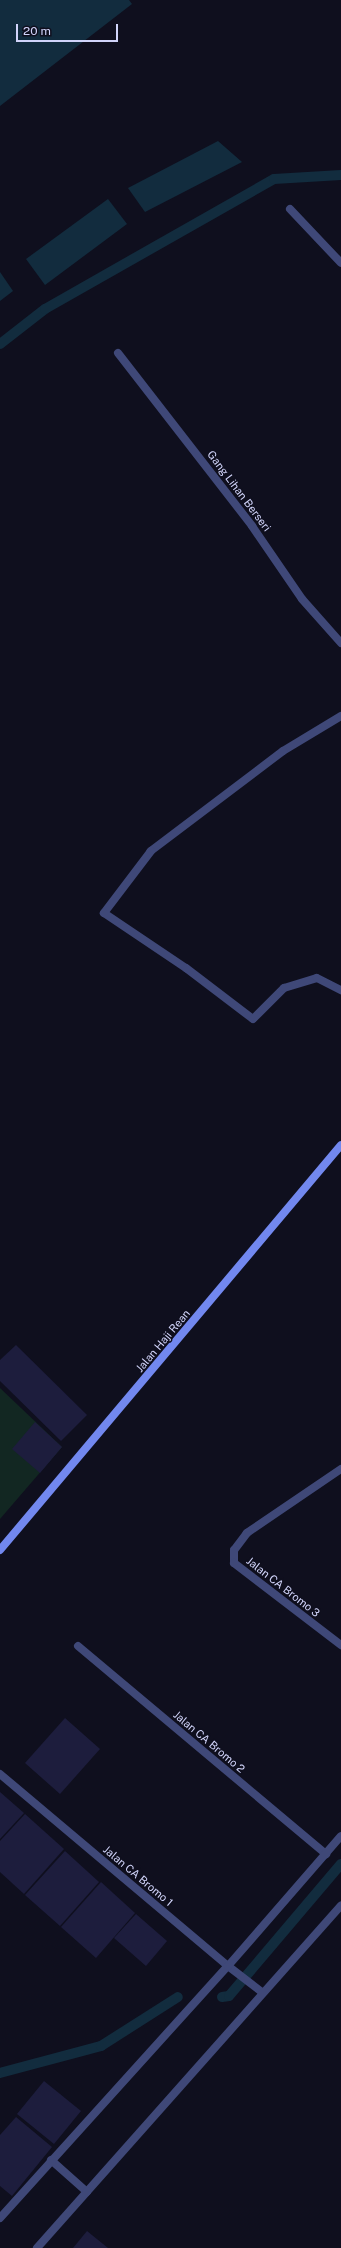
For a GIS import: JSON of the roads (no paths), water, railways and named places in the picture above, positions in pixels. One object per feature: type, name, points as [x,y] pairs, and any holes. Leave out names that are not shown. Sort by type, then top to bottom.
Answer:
[{"type":"street","points":[[290,209],[341,263]]},
{"type":"street","name":"Gang Lihan Berseri","points":[[118,353],[252,526],[302,599],[341,643]]},
{"type":"street","points":[[341,716],[283,751],[151,851],[104,913],[186,968],[253,1019],[284,988],[317,978],[341,990]]},
{"type":"street","name":"Jalan Haji Rean","points":[[0,1550],[341,1145]]},
{"type":"street","name":"Jalan CA Bromo 3","points":[[341,1469],[247,1533],[234,1550],[234,1563],[341,1645]]},
{"type":"street","name":"Jalan CA Bromo 2","points":[[78,1646],[326,1854]]},
{"type":"street","name":"Jalan CA Bromo 1","points":[[0,1774],[228,1966],[263,1992]]},
{"type":"street","points":[[0,2218],[228,1966],[341,1836]]},
{"type":"street","points":[[37,2248],[341,1905]]},
{"type":"street","points":[[51,2160],[86,2192]]},
{"type":"water","points":[[0,0],[129,0],[132,4],[0,106]]},
{"type":"water","points":[[218,141],[242,162],[145,212],[128,188]]},
{"type":"water","points":[[108,199],[127,224],[45,285],[26,259]]},
{"type":"water","points":[[0,272],[13,291],[0,301]]},
{"type":"waterway","points":[[0,344],[45,309],[274,179],[341,175]]},
{"type":"waterway","points":[[222,1997],[229,1996],[341,1864]]},
{"type":"waterway","points":[[0,2073],[101,2046],[178,1997]]}]
